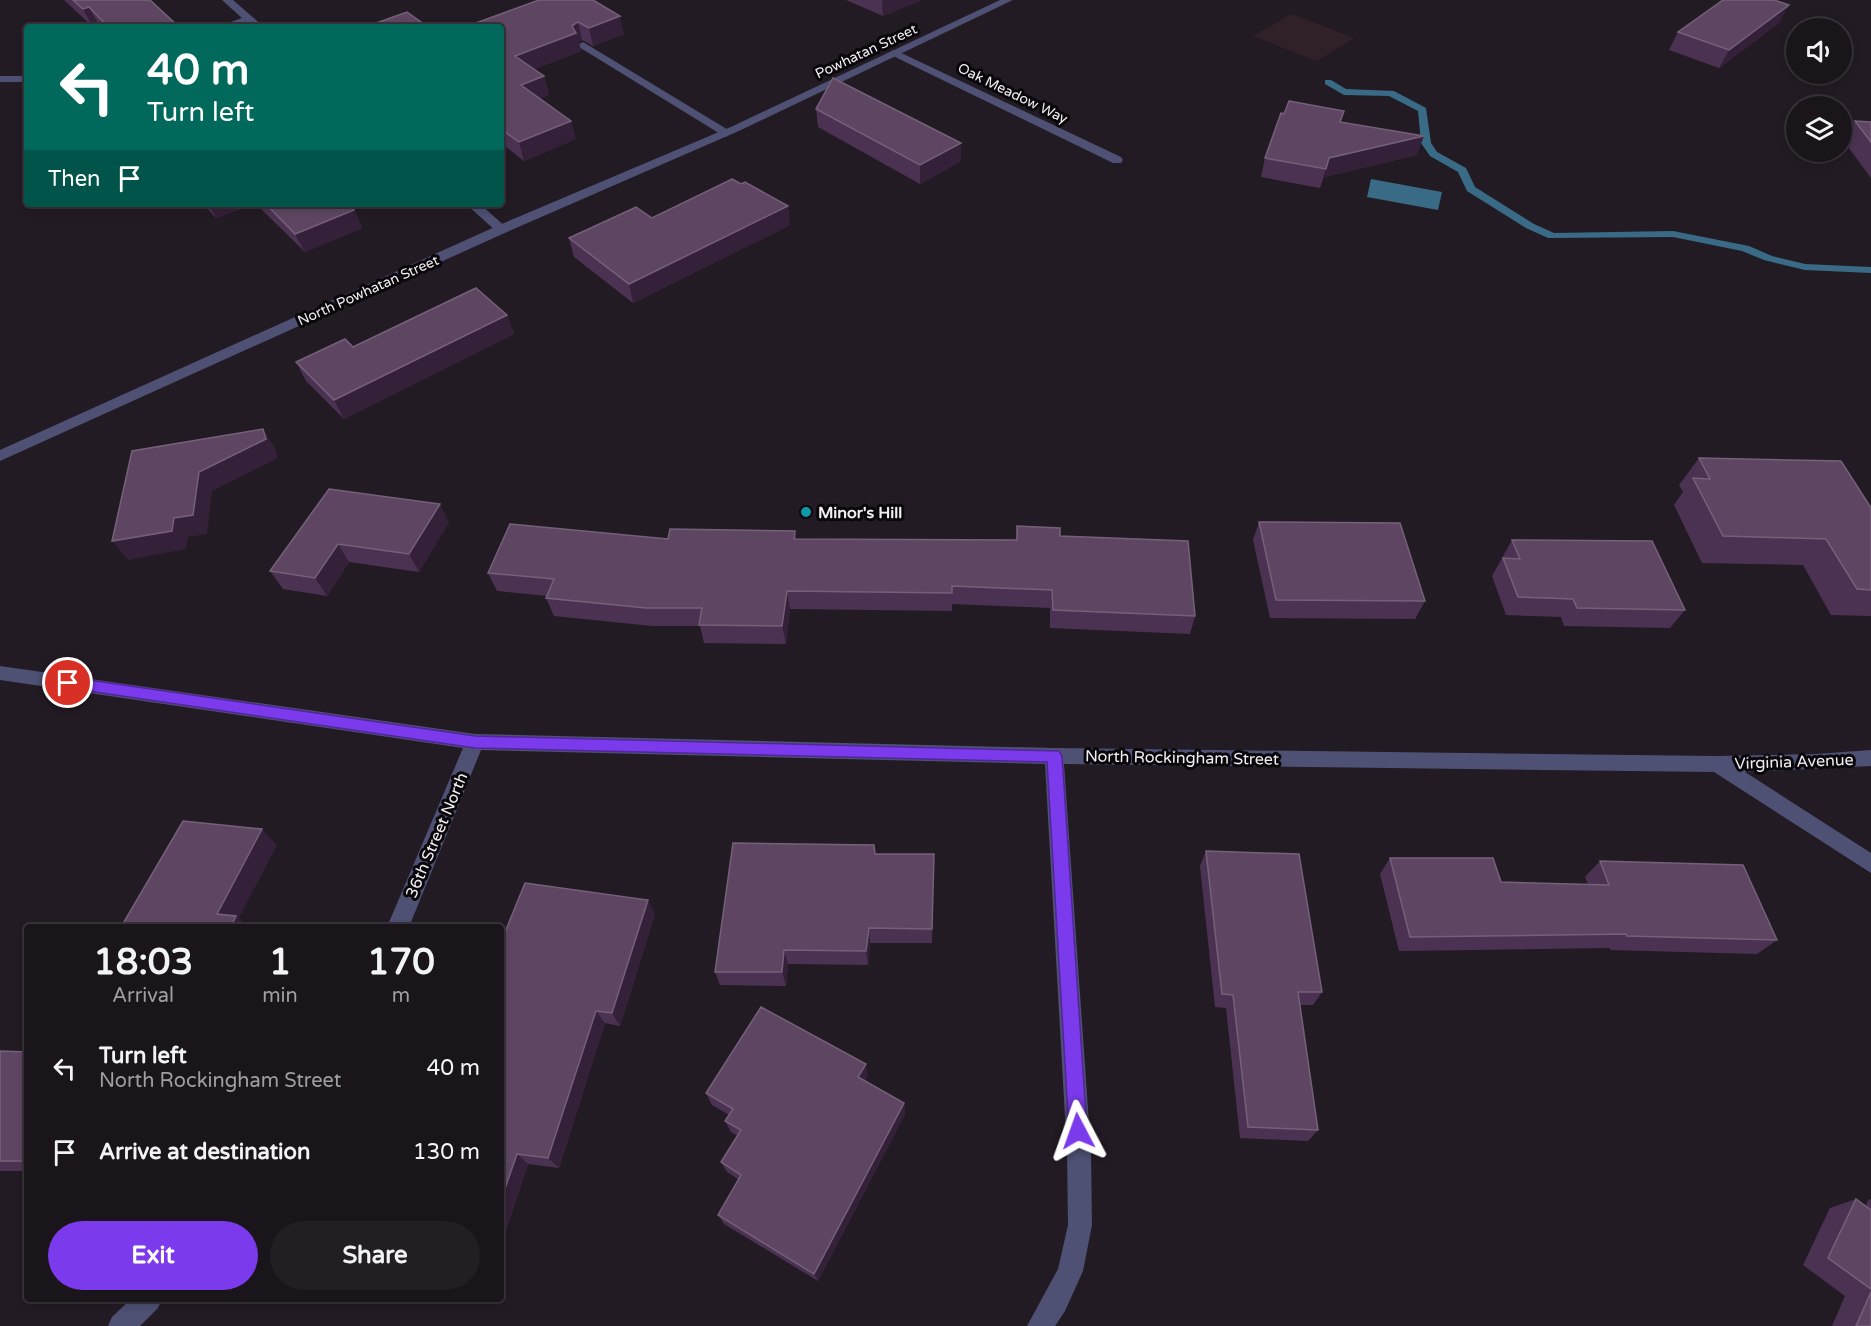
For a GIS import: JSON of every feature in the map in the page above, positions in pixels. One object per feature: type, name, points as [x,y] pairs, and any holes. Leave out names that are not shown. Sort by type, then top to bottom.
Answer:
[{"type":"street","points":[[227,0],[255,24]]},
{"type":"street","name":"Powhatan Street","points":[[732,130],[1008,0]]},
{"type":"street","points":[[232,24],[249,19]]},
{"type":"street","points":[[584,45],[732,130]]},
{"type":"street","name":"Oak Meadow Way","points":[[895,54],[1117,160]]},
{"type":"street","points":[[0,79],[24,79]]},
{"type":"street","name":"North Powhatan Street","points":[[0,456],[502,229],[732,130]]},
{"type":"street","points":[[476,207],[502,229]]},
{"type":"street","name":"North Rockingham Street","points":[[0,673],[475,742],[1054,756],[1717,764]]},
{"type":"street","name":"36th Street North","points":[[399,924],[475,742]]},
{"type":"street","points":[[1040,1326],[1056,1302],[1070,1271],[1080,1225],[1079,1152],[1054,756]]},
{"type":"street","name":"Virginia Avenue","points":[[1717,764],[1816,762],[1871,758]]},
{"type":"street","points":[[1717,764],[1871,864]]},
{"type":"street","points":[[120,1326],[146,1302]]},
{"type":"shaded area","points":[[1291,14],[1354,38],[1317,61],[1253,36]]},
{"type":"water","points":[[1371,179],[1442,192],[1438,210],[1367,197]]},
{"type":"building","points":[[73,0],[150,0],[176,24],[105,24],[89,7],[83,9]]},
{"type":"building","points":[[539,0],[593,0],[620,16],[589,28],[578,22],[572,26],[576,33],[515,56],[544,76],[521,85],[571,121],[519,142],[504,131],[504,24],[473,24]]},
{"type":"building","points":[[1723,0],[1774,0],[1789,5],[1729,50],[1678,32]]},
{"type":"building","points":[[407,12],[424,24],[373,24]]},
{"type":"building","points":[[833,78],[961,143],[920,165],[816,109]]},
{"type":"building","points":[[1289,101],[1344,111],[1340,122],[1424,136],[1329,158],[1326,169],[1265,158],[1281,113],[1284,114]]},
{"type":"building","points":[[1855,121],[1871,122],[1871,142]]},
{"type":"building","points":[[732,179],[741,184],[745,182],[788,206],[629,284],[569,238],[636,207],[652,218]]},
{"type":"building","points":[[269,207],[351,207],[354,210],[295,234]]},
{"type":"building","points":[[476,288],[507,315],[334,400],[296,362],[345,339],[353,347]]},
{"type":"building","points":[[263,429],[266,439],[199,472],[193,515],[174,518],[172,531],[112,541],[132,451]]},
{"type":"building","points":[[1699,458],[1841,461],[1871,508],[1871,590],[1857,589],[1826,539],[1723,536],[1693,478],[1710,479]]},
{"type":"building","points":[[329,489],[440,504],[409,554],[338,544],[315,578],[270,571]]},
{"type":"building","points":[[1259,522],[1400,523],[1425,601],[1276,600]]},
{"type":"building","points":[[510,524],[668,539],[670,529],[795,531],[794,539],[1017,540],[1017,526],[1060,528],[1060,536],[1188,541],[1195,616],[1053,610],[1052,590],[952,586],[952,593],[787,591],[782,626],[699,625],[702,608],[646,608],[546,598],[554,579],[488,573]]},
{"type":"building","points":[[1512,540],[1652,541],[1685,610],[1577,608],[1573,599],[1518,597],[1503,558],[1520,559]]},
{"type":"building","points":[[183,821],[262,829],[217,914],[236,916],[232,924],[123,924]]},
{"type":"building","points":[[733,843],[874,845],[875,854],[934,854],[932,929],[869,928],[866,951],[784,950],[782,972],[715,972]]},
{"type":"building","points":[[1206,851],[1299,854],[1322,992],[1298,992],[1318,1130],[1248,1127],[1233,995],[1222,994]]},
{"type":"building","points":[[1390,858],[1493,858],[1501,882],[1609,885],[1600,861],[1743,865],[1777,940],[1627,936],[1626,934],[1410,937]]},
{"type":"building","points":[[525,883],[648,900],[612,1013],[596,1011],[548,1158],[517,1154],[504,1191],[504,935]]},
{"type":"building","points":[[761,1007],[866,1064],[858,1077],[904,1103],[814,1274],[718,1215],[741,1175],[721,1162],[741,1130],[725,1121],[733,1109],[706,1093]]},
{"type":"building","points":[[0,1051],[24,1052],[24,1161],[0,1161]]},
{"type":"building","points":[[1856,1199],[1871,1210],[1871,1289],[1828,1258]]},
{"type":"building","points":[[1871,1292],[1871,1326],[1856,1326]]},
{"type":"waterway","points":[[1328,82],[1344,92],[1391,93],[1423,110],[1426,143],[1433,154],[1462,170],[1471,189],[1530,226],[1552,236],[1673,234],[1745,248],[1768,258],[1805,267],[1871,270]]},
{"type":"place","name":"Minor's Hill","points":[[806,512]]},
{"type":"route","points":[[68,683],[475,742],[1054,756],[1078,1131]]}]
